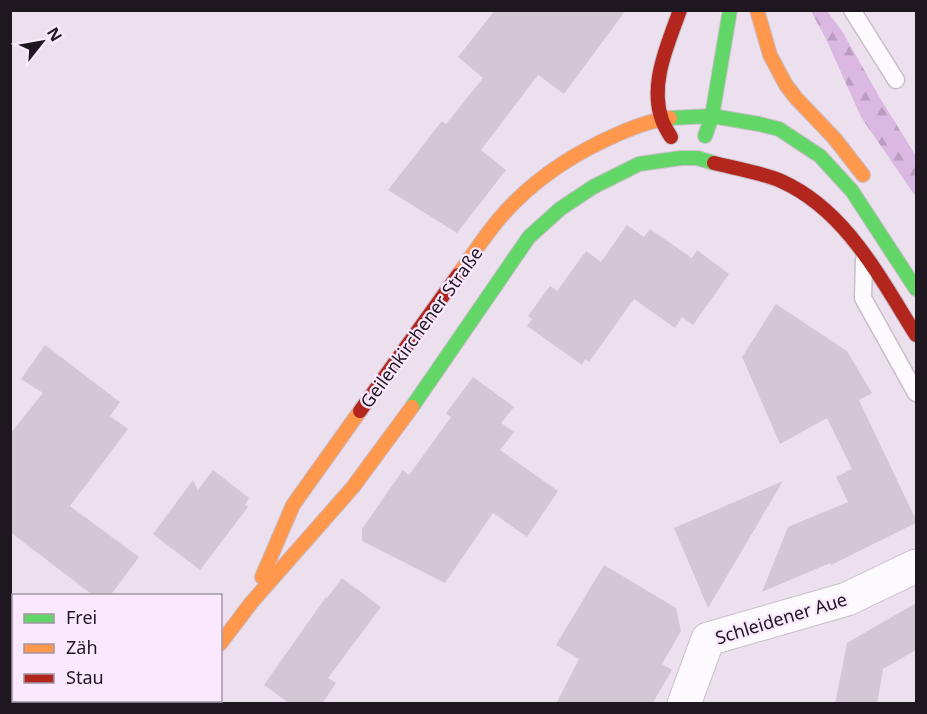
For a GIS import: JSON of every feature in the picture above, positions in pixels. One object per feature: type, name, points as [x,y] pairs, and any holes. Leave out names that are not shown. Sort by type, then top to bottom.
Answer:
[{"type":"street","points":[[680,10],[664,57],[659,77],[658,98],[661,119],[681,158]]},
{"type":"street","points":[[697,158],[712,116],[730,10]]},
{"type":"street","points":[[757,10],[765,42],[783,81],[846,152],[873,190]]},
{"type":"street","name":"Geilenkirchener Straße","points":[[251,603],[293,505],[499,219],[529,188],[560,164],[590,146],[661,119],[712,116],[779,129],[820,156],[852,191],[916,289]]},
{"type":"street","name":"Geilenkirchener Straße","points":[[222,641],[251,603],[353,487],[411,408],[529,237],[560,209],[593,187],[639,164],[697,158],[779,180],[805,193],[832,216],[864,253],[916,335]]},
{"type":"street","name":"Schleidener Aue","points":[[684,704],[708,639],[847,599],[916,566]]},
{"type":"lane","points":[[852,10],[896,80]]},
{"type":"lane","points":[[864,253],[863,298],[916,393]]},
{"type":"green space","points":[[811,11],[827,11],[842,31],[916,156],[916,197],[861,117]]},
{"type":"building","points":[[495,10],[626,10],[564,94],[538,75],[481,150],[506,170],[457,233],[388,190],[442,121],[446,124],[483,78],[458,57]]},
{"type":"building","points":[[627,225],[644,237],[650,229],[692,258],[697,250],[729,274],[693,325],[682,317],[675,328],[634,299],[589,362],[585,359],[582,365],[527,326],[532,319],[528,316],[550,286],[557,291],[586,251],[601,262]]},
{"type":"building","points":[[776,304],[847,351],[872,393],[859,400],[916,523],[831,565],[830,563],[762,592],[788,527],[848,502],[836,477],[852,469],[827,418],[780,444],[742,357]]},
{"type":"building","points":[[45,345],[120,402],[110,416],[128,429],[70,506],[139,557],[111,594],[91,594],[10,532],[10,434],[43,393],[21,379]]},
{"type":"building","points":[[473,377],[514,407],[501,423],[514,432],[500,450],[558,491],[527,537],[493,513],[445,583],[362,541],[362,529],[403,470],[409,475],[451,417],[446,413]]},
{"type":"building","points":[[213,470],[249,498],[245,505],[248,507],[200,570],[153,534],[193,480],[198,490]]},
{"type":"building","points":[[783,481],[708,608],[674,528]]},
{"type":"building","points":[[604,565],[676,608],[681,631],[662,664],[672,670],[652,704],[556,704],[579,659],[556,645]]},
{"type":"building","points":[[342,578],[381,607],[328,678],[336,683],[322,704],[290,704],[264,685]]},
{"type":"building","points":[[916,603],[916,650],[883,669],[877,704],[835,704],[847,643]]},
{"type":"traffic: fast","points":[[705,136],[712,116],[730,10]]},
{"type":"traffic: fast","points":[[670,118],[712,116],[779,129],[820,156],[852,191],[916,289]]},
{"type":"traffic: fast","points":[[412,407],[529,237],[560,209],[593,187],[639,164],[681,158],[697,158],[714,163]]},
{"type":"traffic: slow","points":[[757,10],[770,55],[786,85],[835,139],[863,175]]},
{"type":"traffic: slow","points":[[458,275],[511,205],[553,170],[584,150],[618,134],[643,124],[670,118]]},
{"type":"traffic: slow","points":[[222,641],[251,603],[353,487],[412,407]]},
{"type":"traffic: slow","points":[[262,577],[293,505],[360,411]]},
{"type":"traffic: jam","points":[[671,137],[662,120],[658,92],[662,64],[680,10]]},
{"type":"traffic: jam","points":[[714,163],[781,181],[824,209],[859,247],[916,335]]},
{"type":"traffic: jam","points":[[360,411],[458,275]]}]
